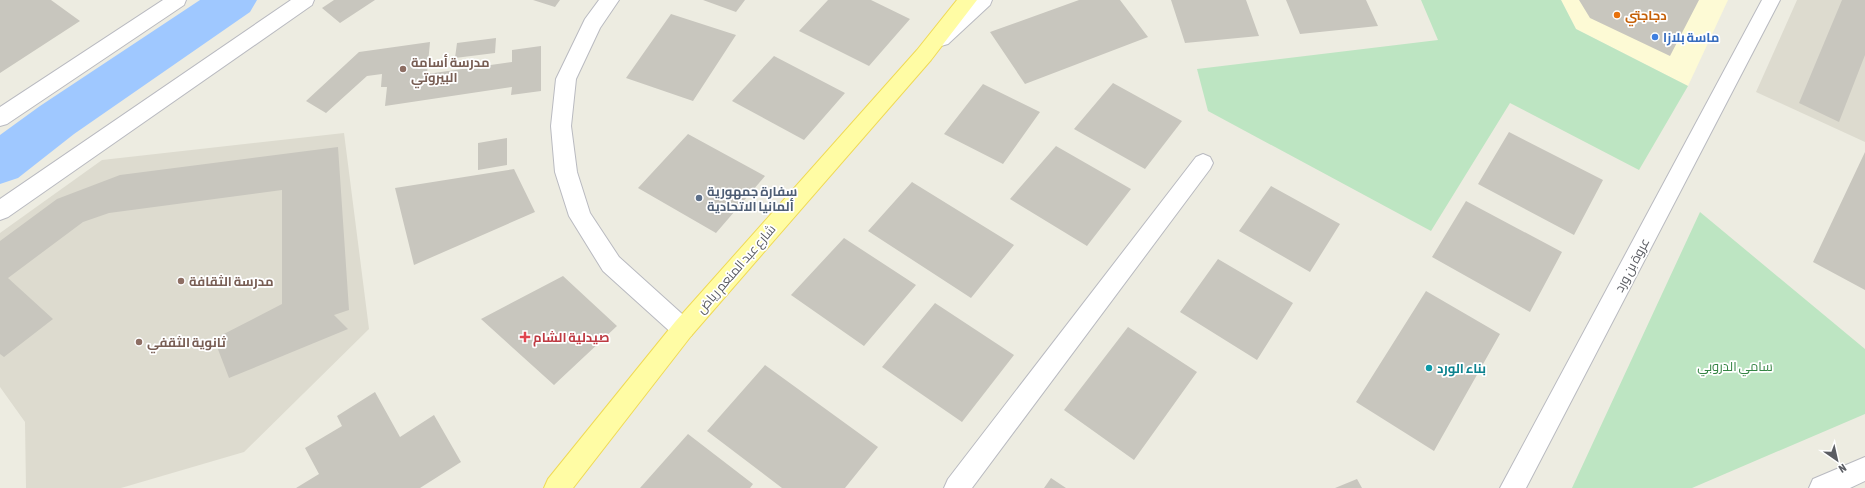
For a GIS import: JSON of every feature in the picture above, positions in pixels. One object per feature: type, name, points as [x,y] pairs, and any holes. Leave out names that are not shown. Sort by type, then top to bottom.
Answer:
[{"type":"main road","name":"شارع عبد المنعم رياض","points":[[557,488],[683,329],[924,55],[968,0]]},
{"type":"street","points":[[0,118],[177,0]]},
{"type":"street","points":[[0,211],[305,0]]},
{"type":"street","points":[[610,0],[592,24],[566,79],[561,126],[566,172],[580,216],[611,264],[683,329]]},
{"type":"street","points":[[924,55],[983,0]]},
{"type":"street","name":"عروة بن ورد","points":[[1750,41],[1754,0]]},
{"type":"street","name":"عروة بن ورد","points":[[1513,488],[1771,0]]},
{"type":"street","points":[[957,488],[1203,163]]},
{"type":"street","points":[[1822,488],[1865,469]]},
{"type":"shaded area","points":[[1561,0],[1728,0],[1688,86],[1576,29]]},
{"type":"shaded area","points":[[1797,0],[1865,0],[1865,142],[1756,92]]},
{"type":"shaded area","name":"مدرسة الثقافة","points":[[344,133],[369,329],[244,452],[121,488],[26,488],[25,422],[0,387],[0,233],[102,160]]},
{"type":"green space","points":[[1421,0],[1561,0],[1576,29],[1688,86],[1639,170],[1510,103],[1431,231],[1208,111],[1197,69],[1438,40]]},
{"type":"green space","name":"سامي الدروبي","points":[[1700,212],[1865,349],[1865,414],[1692,488],[1572,488]]},
{"type":"building","points":[[0,0],[51,0],[80,21],[0,73]]},
{"type":"building","points":[[334,0],[375,0],[340,23],[322,8]]},
{"type":"building","points":[[533,0],[560,0],[555,7]]},
{"type":"building","points":[[703,0],[745,0],[736,12]]},
{"type":"building","points":[[828,0],[871,0],[910,19],[869,66],[799,31]]},
{"type":"building","points":[[1079,0],[1120,0],[1148,37],[1025,84],[990,32]]},
{"type":"building","points":[[1171,0],[1246,0],[1259,36],[1185,43]]},
{"type":"building","points":[[1286,0],[1366,0],[1378,26],[1300,34]]},
{"type":"building","name":"ماسة بلازا","points":[[1579,0],[1699,0],[1670,56],[1590,18]]},
{"type":"building","points":[[1842,0],[1865,0],[1865,55],[1839,122],[1799,103]]},
{"type":"building","points":[[671,14],[736,35],[693,101],[626,78]]},
{"type":"building","points":[[496,38],[495,53],[455,58],[457,43]]},
{"type":"building","points":[[430,42],[427,74],[512,62],[512,50],[541,46],[541,91],[511,95],[512,87],[385,106],[387,87],[381,87],[382,74],[367,76],[326,113],[306,101],[359,52]]},
{"type":"building","points":[[774,56],[845,93],[804,140],[732,101]]},
{"type":"building","points":[[1113,83],[1182,121],[1145,169],[1074,129]]},
{"type":"building","points":[[983,84],[1040,112],[1003,164],[944,134]]},
{"type":"building","points":[[1509,132],[1603,180],[1574,235],[1478,184]]},
{"type":"building","points":[[688,134],[765,176],[716,233],[638,188]]},
{"type":"building","points":[[507,138],[507,165],[478,170],[478,143]]},
{"type":"building","points":[[1056,146],[1131,189],[1087,246],[1010,199]]},
{"type":"building","points":[[338,147],[349,310],[334,315],[348,329],[229,378],[214,339],[282,304],[282,190],[109,213],[83,222],[8,278],[53,319],[4,357],[0,354],[0,241],[57,199],[120,175]]},
{"type":"building","points":[[1865,152],[1865,290],[1813,262]]},
{"type":"building","points":[[514,169],[535,212],[414,265],[395,188]]},
{"type":"building","points":[[912,182],[1014,245],[971,298],[868,231]]},
{"type":"building","points":[[1271,186],[1340,224],[1310,272],[1239,231]]},
{"type":"building","points":[[1466,201],[1562,252],[1530,312],[1432,257]]},
{"type":"building","points":[[844,238],[916,285],[864,346],[791,295]]},
{"type":"building","points":[[1218,259],[1293,303],[1257,360],[1180,312]]},
{"type":"building","points":[[563,276],[617,326],[554,385],[481,319]]},
{"type":"building","name":"بناء الورد","points":[[1426,291],[1500,334],[1434,451],[1356,402]]},
{"type":"building","points":[[935,303],[1014,355],[962,422],[882,367]]},
{"type":"building","points":[[1128,327],[1197,372],[1134,460],[1064,410]]},
{"type":"building","points":[[765,365],[878,447],[845,488],[782,488],[707,431]]},
{"type":"building","points":[[375,392],[400,437],[434,415],[461,462],[420,488],[296,488],[319,474],[305,448],[342,426],[337,416]]},
{"type":"building","points":[[688,434],[753,484],[750,488],[640,488]]},
{"type":"building","points":[[1051,478],[1066,488],[1044,488]]},
{"type":"building","points":[[1357,479],[1362,488],[1335,488]]},
{"type":"waterway","points":[[0,163],[57,120],[234,0]]},
{"type":"place","name":"دجاجتي","points":[[1617,15]]},
{"type":"place","name":"ماسة بلازا","points":[[1655,37]]},
{"type":"place","name":"مدرسة أسامة البيروتي","points":[[403,69]]},
{"type":"place","name":"سفارة جمهورية ألمانيا الاتحادية","points":[[699,198]]},
{"type":"place","name":"مدرسة الثقافة","points":[[181,281]]},
{"type":"place","name":"صيدلية الشام","points":[[525,337]]},
{"type":"place","name":"ثانوية الثقفي","points":[[139,342]]},
{"type":"place","name":"بناء الورد","points":[[1429,368]]}]
